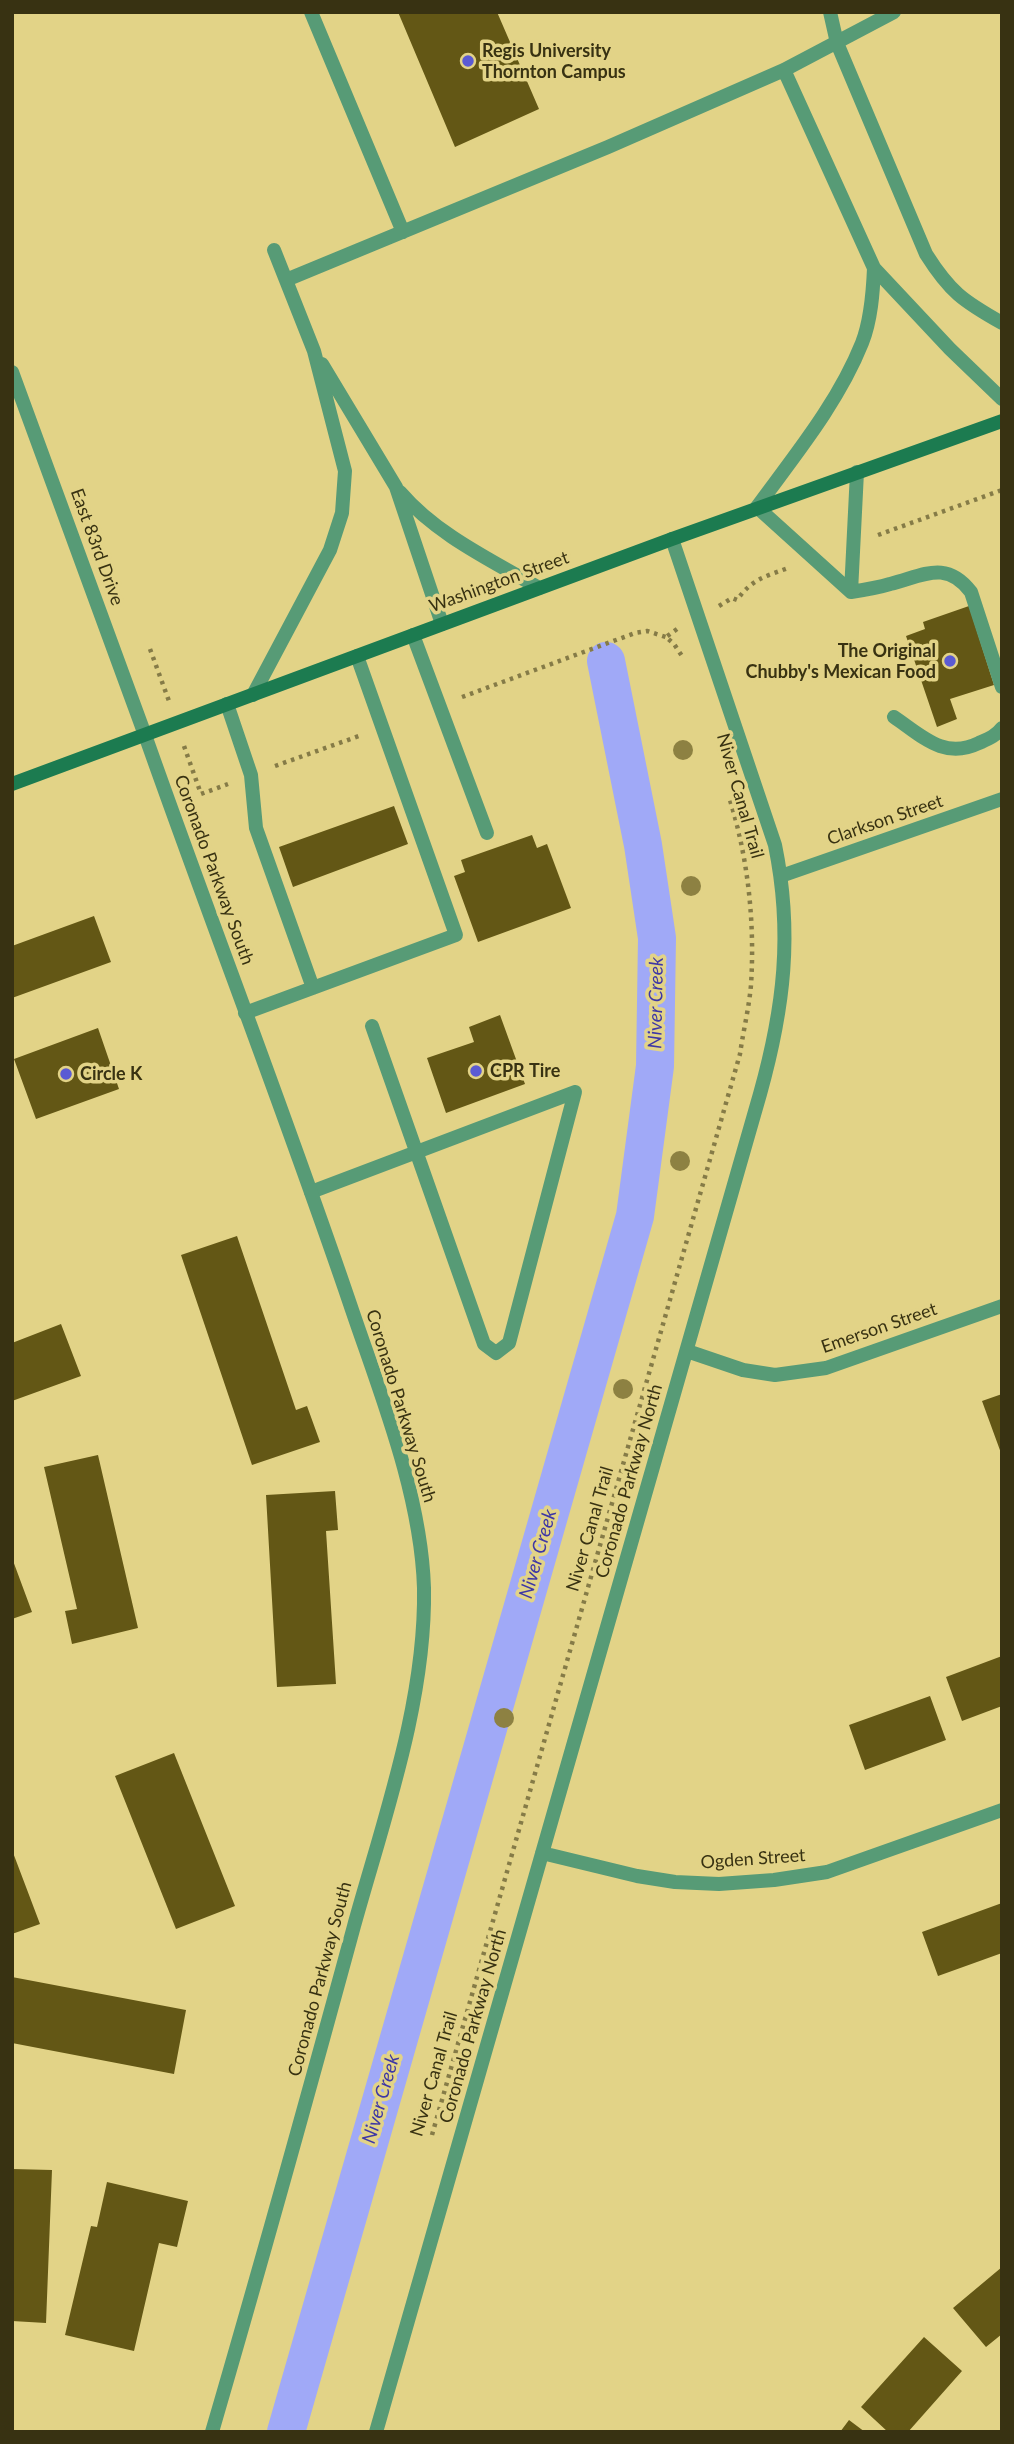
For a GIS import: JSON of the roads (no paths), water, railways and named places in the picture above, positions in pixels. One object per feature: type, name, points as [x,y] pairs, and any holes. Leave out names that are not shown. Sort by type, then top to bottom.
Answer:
[{"type":"main road","name":"Washington Street","points":[[12,784],[672,539],[1002,421]]},
{"type":"street","points":[[311,12],[403,232]]},
{"type":"street","points":[[830,12],[837,43],[926,254],[942,279],[965,302],[1002,323]]},
{"type":"street","points":[[286,280],[595,152],[784,70],[894,12]]},
{"type":"street","points":[[784,70],[825,155],[874,268],[950,349],[1002,399]]},
{"type":"street","points":[[253,695],[330,550],[342,513],[345,471],[314,351],[274,250]]},
{"type":"street","points":[[851,592],[757,508],[821,418],[863,341],[872,303],[874,268]]},
{"type":"street","points":[[314,351],[396,487],[411,505],[441,530],[539,588]]},
{"type":"street","name":"East 83rd Drive","points":[[12,372],[145,735]]},
{"type":"street","points":[[12,416],[27,411]]},
{"type":"street","points":[[851,592],[857,472]]},
{"type":"street","points":[[396,487],[442,624]]},
{"type":"street","name":"Coronado Parkway North","points":[[376,2432],[776,1034],[786,952],[781,877],[766,813],[672,539]]},
{"type":"street","points":[[851,592],[888,585],[935,571],[949,573],[963,581],[971,592],[1002,687]]},
{"type":"street","points":[[413,635],[487,833]]},
{"type":"street","points":[[245,1013],[456,935],[357,656]]},
{"type":"street","points":[[227,704],[251,775],[256,828],[313,988]]},
{"type":"street","points":[[894,717],[935,744],[951,750],[968,748],[997,735],[1002,728]]},
{"type":"street","name":"Coronado Parkway South","points":[[145,735],[311,1192],[379,1392],[411,1500],[424,1587],[421,1647],[397,1771],[284,2185],[212,2432]]},
{"type":"street","name":"Clarkson Street","points":[[781,877],[1002,799]]},
{"type":"street","points":[[311,1192],[417,1152],[575,1092],[509,1343],[496,1353],[484,1344],[417,1152],[372,1026]]},
{"type":"street","name":"Emerson Street","points":[[687,1351],[743,1370],[775,1375],[826,1368],[1002,1306]]},
{"type":"street","name":"Ogden Street","points":[[542,1853],[637,1876],[675,1882],[719,1884],[774,1880],[827,1871],[1002,1810]]},
{"type":"waterway","name":"Niver Creek","points":[[286,2432],[635,1216],[655,1066],[657,938],[643,845],[606,661]]},
{"type":"place","name":"Regis University Thornton Campus","points":[[468,61]]},
{"type":"place","name":"The Original Chubby's Mexican Food","points":[[950,661]]},
{"type":"place","name":"CPR Tire","points":[[476,1071]]},
{"type":"place","name":"Circle K","points":[[66,1074]]}]
